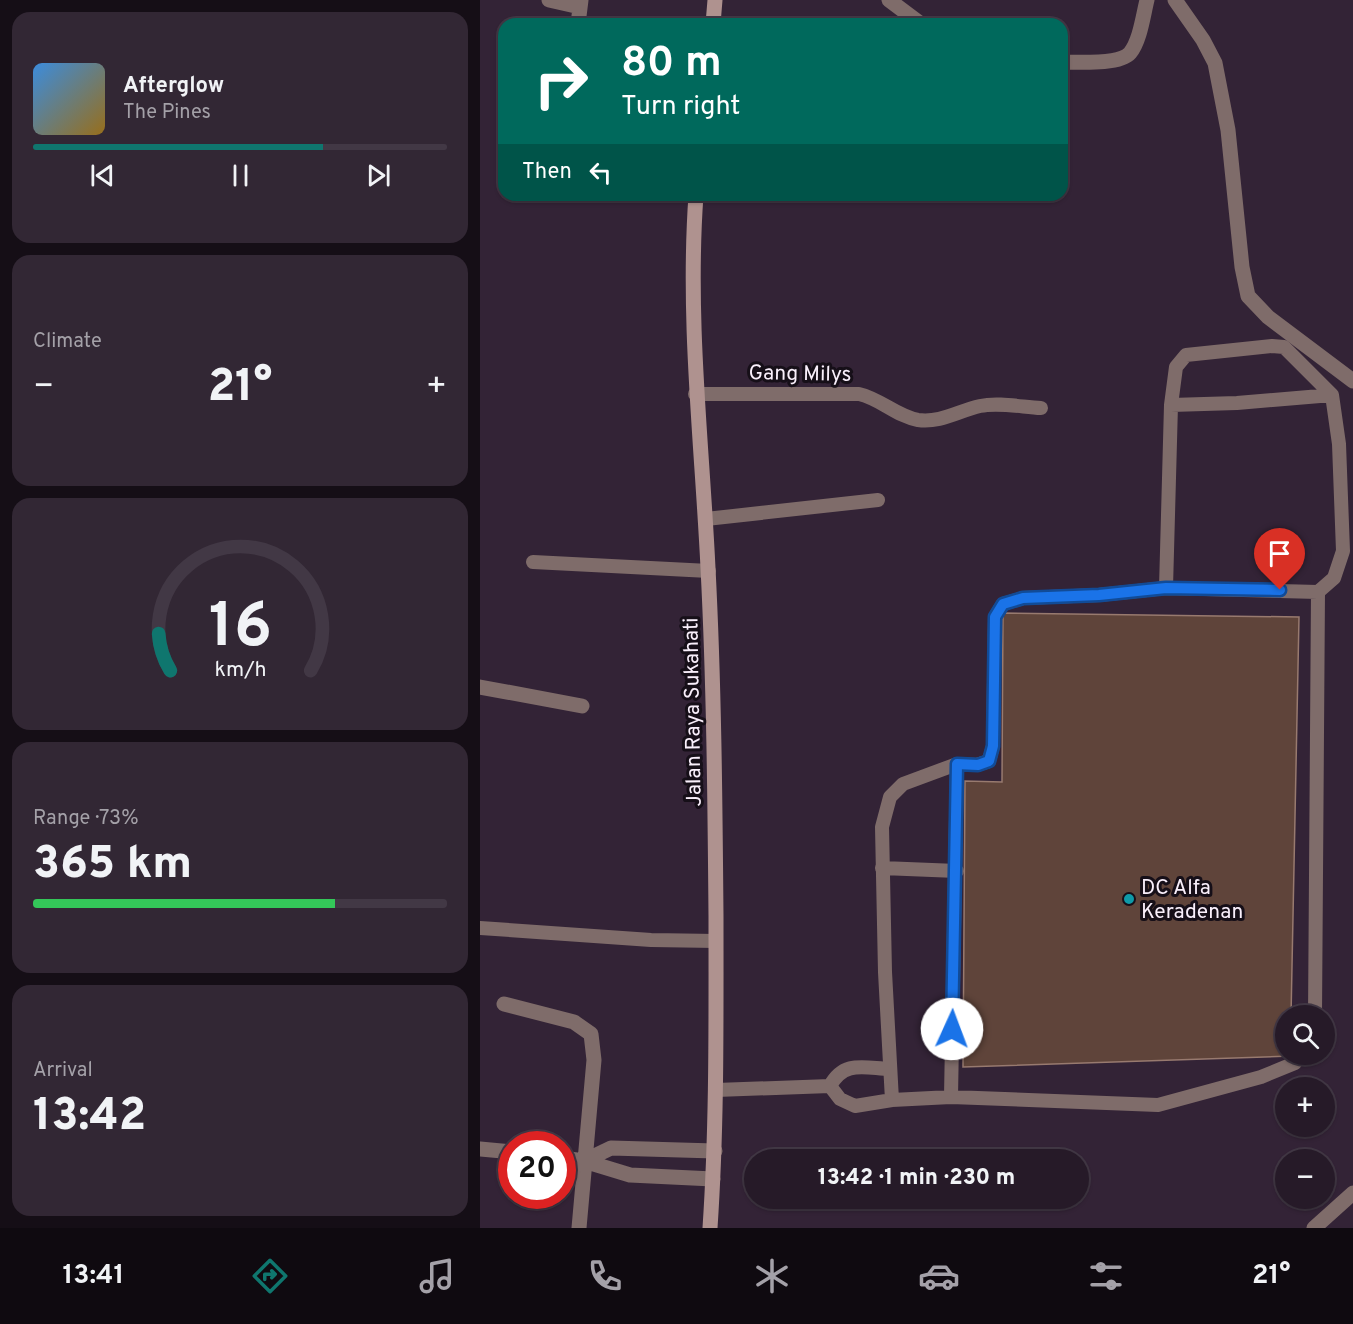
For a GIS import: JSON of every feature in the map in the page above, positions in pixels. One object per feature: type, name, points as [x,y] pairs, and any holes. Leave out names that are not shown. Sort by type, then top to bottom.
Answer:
[{"type":"main road","points":[[713,18],[715,0]]},
{"type":"main road","name":"Jalan Raya Sukahati","points":[[696,201],[692,287],[695,394],[706,519],[715,721],[716,1090],[710,1228]]},
{"type":"street","points":[[549,0],[580,3],[579,18]]},
{"type":"street","points":[[889,0],[913,18]]},
{"type":"street","points":[[1068,62],[1122,59],[1130,53],[1136,42],[1147,0]]},
{"type":"street","points":[[1175,0],[1203,40],[1215,63],[1228,130],[1242,267],[1248,296],[1268,317],[1353,381]]},
{"type":"street","points":[[480,687],[582,706]]},
{"type":"street","points":[[504,1004],[574,1022],[591,1034],[594,1060],[579,1228]]},
{"type":"street","points":[[584,1161],[611,1148],[715,1151]]},
{"type":"street","points":[[480,1149],[498,1151]]},
{"type":"street","points":[[576,1160],[630,1175],[713,1179]]},
{"type":"street","points":[[1314,1228],[1353,1193]]},
{"type":"lane","points":[[892,1100],[882,827],[890,797],[903,784],[957,764],[978,765],[989,761],[993,746],[995,617],[1003,604],[1023,598],[1099,595],[1166,588],[1318,592],[1334,578],[1343,551],[1339,444],[1332,395],[1289,350],[1272,346],[1186,355],[1176,367],[1171,405],[1166,588]]},
{"type":"lane","name":"Gang Milys","points":[[695,394],[859,394],[874,398],[903,417],[920,420],[949,418],[982,406],[1041,408]]},
{"type":"lane","points":[[1171,405],[1237,403],[1332,395]]},
{"type":"lane","points":[[706,519],[878,500]]},
{"type":"lane","points":[[533,562],[709,571]]},
{"type":"lane","points":[[1315,1005],[1318,592]]},
{"type":"lane","points":[[951,1097],[957,871],[957,764]]},
{"type":"lane","points":[[882,868],[957,871]]},
{"type":"lane","points":[[480,928],[651,940],[716,942]]},
{"type":"lane","points":[[830,1086],[840,1099],[855,1106],[892,1100],[951,1097],[1158,1105],[1261,1077],[1289,1065]]},
{"type":"lane","points":[[830,1086],[837,1075],[845,1069],[890,1069]]},
{"type":"lane","points":[[716,1090],[830,1086]]},
{"type":"building","name":"DC Alfa Keradenan","points":[[1003,613],[1299,617],[1291,1005],[1275,1005],[1275,1057],[963,1067],[965,781],[1002,782]]},
{"type":"place","name":"DC Alfa Keradenan","points":[[1129,899]]},
{"type":"route","points":[[952,1029],[957,871],[957,764],[978,765],[989,761],[993,746],[995,617],[1003,604],[1023,598],[1099,595],[1166,588],[1280,590]]}]
